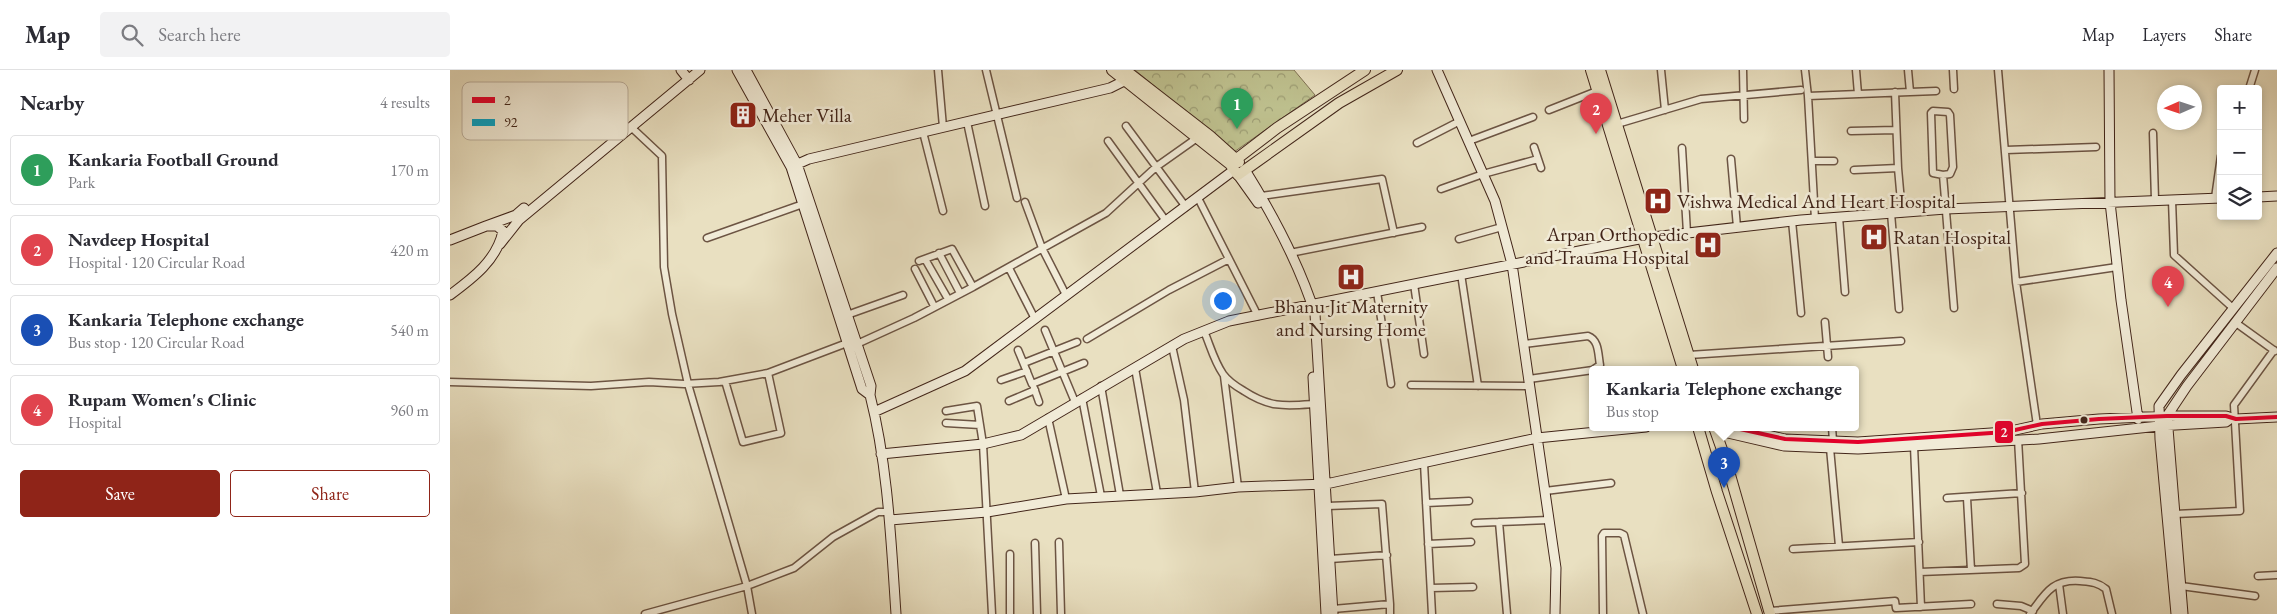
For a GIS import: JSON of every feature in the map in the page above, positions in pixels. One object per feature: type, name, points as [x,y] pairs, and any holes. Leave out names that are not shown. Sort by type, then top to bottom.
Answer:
[{"type":"main road","points":[[1112,70],[1126,75],[1237,168]]},
{"type":"main road","points":[[1237,168],[1314,103],[1365,70]]},
{"type":"main road","points":[[1237,168],[1340,103],[1397,70]]},
{"type":"main road","points":[[1591,70],[1692,366]]},
{"type":"main road","points":[[1600,70],[1617,124],[1681,366]]},
{"type":"main road","points":[[1126,75],[1197,138],[1237,168]]},
{"type":"main road","points":[[1698,431],[1757,614]]},
{"type":"main road","points":[[1715,431],[1726,460],[1770,612]]},
{"type":"street","points":[[628,122],[686,74],[700,70]]},
{"type":"street","points":[[737,70],[794,166],[804,204],[852,343],[870,386],[890,516],[896,614]]},
{"type":"street","points":[[746,70],[794,166],[847,315],[852,343]]},
{"type":"street","points":[[938,70],[943,128]]},
{"type":"street","points":[[986,70],[1017,198]]},
{"type":"street","points":[[1437,70],[1495,201],[1512,264],[1556,568],[1555,614]]},
{"type":"street","points":[[1662,70],[1665,110]]},
{"type":"street","points":[[1742,70],[1744,119]]},
{"type":"street","points":[[1805,70],[1816,218]]},
{"type":"street","points":[[1856,70],[1858,94]]},
{"type":"street","points":[[1908,70],[1910,92]]},
{"type":"street","points":[[1953,70],[1954,89]]},
{"type":"street","points":[[1998,70],[2016,282],[2037,425]]},
{"type":"street","points":[[2108,70],[2110,202],[2138,419]]},
{"type":"street","points":[[2250,85],[2255,70]]},
{"type":"street","points":[[628,129],[686,74]]},
{"type":"street","points":[[794,166],[809,159],[1110,88],[1126,75]]},
{"type":"street","points":[[1617,124],[1701,99],[1802,90]]},
{"type":"street","points":[[1808,96],[1936,90]]},
{"type":"street","points":[[1549,110],[1597,91]]},
{"type":"street","points":[[1895,92],[1902,213]]},
{"type":"street","points":[[1933,111],[1948,112],[1950,115],[1953,171],[1943,175],[1933,172],[1933,111]]},
{"type":"street","points":[[1469,141],[1533,117]]},
{"type":"street","points":[[1417,143],[1460,121]]},
{"type":"street","points":[[967,122],[985,206]]},
{"type":"street","points":[[1126,126],[1186,207]]},
{"type":"street","points":[[631,127],[662,156],[664,267],[688,384],[747,586],[752,614]]},
{"type":"street","points":[[1851,131],[1896,130]]},
{"type":"street","points":[[923,132],[943,211]]},
{"type":"street","points":[[2154,133],[2155,200]]},
{"type":"street","points":[[450,382],[591,386],[649,382],[688,384],[725,381],[768,373],[852,343],[914,318],[1009,268],[1106,213],[1156,167],[1197,138]]},
{"type":"street","points":[[450,240],[516,215],[606,140]]},
{"type":"street","points":[[450,295],[477,276],[518,220],[615,140]]},
{"type":"street","points":[[1108,141],[1166,221]]},
{"type":"street","points":[[1534,147],[1541,168]]},
{"type":"street","points":[[2006,150],[2096,147]]},
{"type":"street","points":[[1682,148],[1687,233]]},
{"type":"street","points":[[1441,189],[1483,174],[1538,159]]},
{"type":"street","points":[[1731,159],[1737,227]]},
{"type":"street","points":[[1812,161],[1834,161]]},
{"type":"street","points":[[1237,168],[1261,196],[1290,252],[1309,305],[1315,404],[1323,484],[1328,506],[1331,612]]},
{"type":"street","points":[[874,412],[965,371],[1237,168]]},
{"type":"street","points":[[1237,168],[1274,231],[1315,314],[1331,612]]},
{"type":"street","points":[[1854,170],[1898,168]]},
{"type":"street","points":[[1943,175],[1954,308]]},
{"type":"street","points":[[1261,196],[1377,178],[1382,179],[1394,233]]},
{"type":"street","points":[[2262,197],[2276,197]]},
{"type":"street","points":[[1198,198],[1258,316]]},
{"type":"street","points":[[881,454],[983,444],[1021,434],[1172,346],[1229,321],[1648,237],[1816,218],[1946,209],[2217,198]]},
{"type":"street","points":[[2172,200],[2174,255],[2234,309]]},
{"type":"street","points":[[1025,202],[1042,248],[1066,296]]},
{"type":"street","points":[[707,238],[804,204]]},
{"type":"street","points":[[1891,213],[1899,309]]},
{"type":"street","points":[[1839,217],[1846,292]]},
{"type":"street","points":[[1792,221],[1801,313]]},
{"type":"street","points":[[486,226],[497,226],[503,231],[500,244]]},
{"type":"street","points":[[1290,252],[1422,227]]},
{"type":"street","points":[[1458,239],[1502,227]]},
{"type":"street","points":[[948,299],[922,260],[952,249],[973,287]]},
{"type":"street","points":[[939,253],[960,293]]},
{"type":"street","points":[[2178,608],[2181,586],[2175,514],[2163,421],[2159,406],[2181,375],[2277,253]]},
{"type":"street","points":[[1087,339],[1169,290],[1229,259]]},
{"type":"street","points":[[2016,282],[2117,266]]},
{"type":"street","points":[[1009,268],[1035,319]]},
{"type":"street","points":[[2183,614],[2178,608],[2163,421],[2187,386],[2277,268]]},
{"type":"street","points":[[914,269],[934,306]]},
{"type":"street","points":[[1461,274],[1478,386]]},
{"type":"street","points":[[1414,284],[1424,354]]},
{"type":"street","points":[[1376,292],[1391,384]]},
{"type":"street","points":[[847,315],[903,295]]},
{"type":"street","points":[[1825,322],[1828,357]]},
{"type":"street","points":[[2175,514],[2240,511],[2233,419],[2234,405],[2275,352],[2236,322]]},
{"type":"street","points":[[1045,330],[1063,372],[1079,400],[1101,496]]},
{"type":"street","points":[[1204,331],[1224,376],[1238,488]]},
{"type":"street","points":[[1524,344],[1593,337],[1596,341],[1600,364],[1598,366]]},
{"type":"street","points":[[1689,355],[1901,341]]},
{"type":"street","points":[[1024,363],[1077,342]]},
{"type":"street","points":[[1172,346],[1184,400],[1195,492]]},
{"type":"street","points":[[1018,350],[1039,402]]},
{"type":"street","points":[[1009,401],[1033,387],[1084,363]]},
{"type":"street","points":[[1135,368],[1157,493]]},
{"type":"street","points":[[1411,385],[1478,386],[1529,383],[1589,370]]},
{"type":"street","points":[[1001,380],[1027,371]]},
{"type":"street","points":[[725,381],[743,442],[781,433],[768,373]]},
{"type":"street","points":[[1224,376],[1255,398],[1272,405],[1283,407],[1315,404]]},
{"type":"street","points":[[1101,386],[1120,495]]},
{"type":"street","points":[[946,410],[977,406],[983,444],[992,614]]},
{"type":"street","points":[[1726,431],[1784,446],[1914,446],[2083,435],[2163,421],[2226,416],[2233,419],[2277,417]]},
{"type":"street","points":[[1048,418],[1066,499]]},
{"type":"street","points":[[1749,431],[1785,439],[1831,445],[2006,432],[2037,425],[2099,419],[2163,421]]},
{"type":"street","points":[[946,423],[980,426]]},
{"type":"street","points":[[645,614],[747,586],[794,568],[833,537],[878,512],[890,516],[987,512],[1066,499],[1101,496],[1323,484],[1537,438],[1606,431]]},
{"type":"street","points":[[1832,431],[1831,445],[1838,546]]},
{"type":"street","points":[[1920,572],[2019,568],[2025,564],[2018,439]]},
{"type":"street","points":[[1914,446],[1922,607]]},
{"type":"street","points":[[1424,463],[1432,614]]},
{"type":"street","points":[[1545,490],[1611,483]]},
{"type":"street","points":[[1947,498],[2022,493]]},
{"type":"street","points":[[1967,498],[1971,570]]},
{"type":"street","points":[[1426,503],[1468,501]]},
{"type":"street","points":[[1328,506],[1382,504],[1390,614]]},
{"type":"street","points":[[1475,523],[1549,520]]},
{"type":"street","points":[[1499,522],[1507,614]]},
{"type":"street","points":[[1603,614],[1602,536],[1604,533],[1620,533],[1624,535],[1642,614]]},
{"type":"street","points":[[1059,542],[1061,614]]},
{"type":"street","points":[[1428,544],[1471,542]]},
{"type":"street","points":[[1793,549],[1919,542]]},
{"type":"street","points":[[1035,543],[1037,614]]},
{"type":"street","points":[[1010,554],[1010,614]]},
{"type":"street","points":[[1330,559],[1386,555]]},
{"type":"street","points":[[2258,576],[2277,575]]},
{"type":"street","points":[[1997,604],[2021,606],[2032,612],[2044,594],[2066,580],[2098,583],[2106,589],[2112,614]]},
{"type":"street","points":[[2059,584],[2063,614]]},
{"type":"street","points":[[2181,586],[2255,596]]},
{"type":"street","points":[[1431,588],[1473,587]]},
{"type":"street","points":[[1770,612],[1895,601],[1894,611],[1972,604]]},
{"type":"street","points":[[1331,612],[1390,604]]},
{"type":"street","points":[[1835,606],[1836,614]]},
{"type":"green space","points":[[1135,70],[1294,70],[1315,95],[1234,152]]},
{"type":"transit line","name":"2","points":[[1749,431],[1785,439],[1858,442],[2006,432],[2042,424],[2099,419],[2167,416],[2226,416],[2236,419],[2277,417]]},
{"type":"place","name":"Meher Villa","points":[[743,115]]},
{"type":"place","name":"Kankaria Football Ground","points":[[1237,129]]},
{"type":"place","name":"Navdeep Hospital","points":[[1596,134]]},
{"type":"place","name":"Vishwa Medical And Heart Hospital","points":[[1658,201]]},
{"type":"place","name":"Ratan Hospital","points":[[1874,237]]},
{"type":"place","name":"Arpan Orthopedic and Trauma Hospital","points":[[1708,245]]},
{"type":"place","name":"Bhanu Jit Maternity and Nursing Home","points":[[1351,277]]},
{"type":"place","name":"Rupam Women's Clinic","points":[[2168,307]]},
{"type":"place","name":"Kankaria Telephone exchange","points":[[1724,488]]}]
